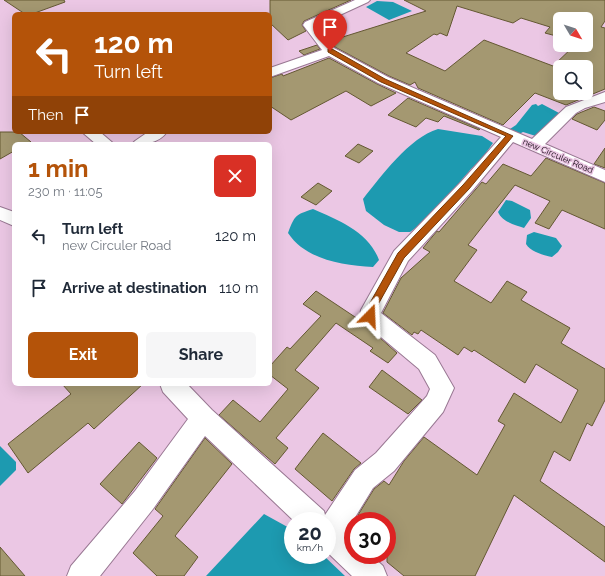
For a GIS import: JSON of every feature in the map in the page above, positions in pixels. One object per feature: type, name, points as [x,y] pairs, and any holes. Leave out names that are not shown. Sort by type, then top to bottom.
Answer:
[{"type":"street","points":[[272,72],[330,51],[309,25],[364,0]]},
{"type":"street","name":"new Circuler Road","points":[[330,51],[383,80],[605,176]]},
{"type":"street","points":[[534,146],[568,112],[576,107],[600,100],[605,96]]},
{"type":"street","points":[[93,134],[103,142]]},
{"type":"street","points":[[143,142],[156,134]]},
{"type":"street","points":[[336,516],[345,506],[364,479],[385,462],[435,404],[442,388],[427,362],[370,316],[371,310],[401,256],[466,187],[510,136]]},
{"type":"street","points":[[173,386],[203,418],[304,512]]},
{"type":"street","points":[[81,576],[144,500],[203,418]]},
{"type":"street","points":[[336,542],[373,576]]},
{"type":"water","points":[[377,1],[393,2],[412,11],[389,20],[366,7]]},
{"type":"water","points":[[536,104],[538,106],[542,104],[561,114],[539,137],[523,132],[517,135],[511,132],[510,129],[516,125],[532,105]]},
{"type":"water","points":[[438,129],[482,136],[493,143],[481,160],[471,169],[427,220],[410,232],[399,232],[384,225],[366,211],[363,199],[397,158],[417,140]]},
{"type":"water","points":[[506,200],[512,201],[530,210],[531,218],[524,228],[510,223],[498,212]]},
{"type":"water","points":[[313,209],[352,228],[360,234],[374,250],[379,260],[373,267],[349,265],[326,259],[315,255],[296,242],[288,233],[292,222],[299,214]]},
{"type":"water","points":[[534,232],[556,238],[562,246],[552,257],[534,251],[526,244],[527,235]]},
{"type":"water","points":[[0,446],[16,462],[16,470],[0,486]]},
{"type":"water","points":[[264,514],[284,525],[284,564],[332,564],[345,576],[206,576]]},
{"type":"building","points":[[4,0],[64,0],[65,2],[38,12],[22,12]]},
{"type":"building","points":[[270,0],[351,0],[304,21],[302,25],[306,31],[288,40],[272,25],[272,12],[270,12]]},
{"type":"building","points":[[404,0],[605,0],[605,21],[601,27],[605,28],[605,89],[593,94],[593,60],[559,60],[568,52],[593,52],[593,12],[553,12],[553,35],[545,33],[550,27],[521,18],[513,23],[457,6],[447,36],[440,33],[437,35],[434,34],[406,53],[445,71],[484,40],[553,66],[553,100],[535,93],[503,125],[418,88],[415,82],[410,85],[389,76],[335,47],[330,41],[426,11]]},
{"type":"building","points":[[317,45],[320,49],[304,55],[299,51]]},
{"type":"building","points":[[329,58],[396,93],[371,106],[346,91],[291,120],[272,107],[272,77],[282,74],[283,76]]},
{"type":"building","points":[[408,98],[480,129],[479,130],[444,116],[438,122],[426,118],[416,127],[388,115]]},
{"type":"building","points":[[553,100],[578,100],[566,105]]},
{"type":"building","points":[[594,107],[605,111],[605,120],[597,130],[572,119],[577,114]]},
{"type":"building","points":[[0,132],[21,134],[31,142],[12,142],[12,152],[0,159]]},
{"type":"building","points":[[358,144],[373,151],[359,163],[345,156]]},
{"type":"building","points":[[605,148],[605,168],[594,164]]},
{"type":"building","points":[[546,158],[605,183],[605,229],[562,210],[549,229],[535,223],[550,201],[515,185],[468,245],[477,250],[454,281],[491,303],[507,281],[527,292],[521,300],[570,328],[561,343],[605,369],[605,400],[592,426],[587,423],[570,461],[554,451],[540,481],[605,527],[605,562],[514,495],[475,576],[404,576],[389,564],[396,564],[396,512],[360,512],[374,489],[384,481],[389,485],[404,461],[424,437],[477,475],[505,425],[498,421],[514,393],[561,423],[578,390],[536,364],[525,383],[474,350],[472,352],[464,347],[458,355],[421,330],[418,334],[414,332],[412,335],[383,313],[401,278],[430,252],[423,248],[437,231],[439,232],[482,182],[486,184],[503,164],[531,176]]},
{"type":"building","points":[[318,183],[332,191],[316,205],[301,197]]},
{"type":"building","points":[[316,291],[361,321],[397,353],[388,363],[370,351],[373,348],[336,323],[295,370],[319,388],[276,438],[288,448],[275,464],[219,415],[233,400],[260,422],[288,389],[272,377],[272,364],[287,347],[290,349],[321,316],[303,304]]},
{"type":"building","points":[[382,370],[422,400],[408,414],[369,387]]},
{"type":"building","points":[[64,386],[141,386],[94,429],[88,423],[28,473],[8,444],[71,394]]},
{"type":"building","points":[[323,433],[361,463],[354,469],[332,501],[295,469]]},
{"type":"building","points":[[205,438],[232,464],[175,536],[198,557],[184,576],[157,576],[133,553],[163,516],[155,509]]},
{"type":"building","points":[[139,442],[157,458],[122,504],[100,484]]},
{"type":"building","points":[[0,547],[25,576],[0,576]]},
{"type":"route","points":[[330,51],[383,80],[510,136],[466,187],[401,256],[371,310],[370,316]]}]
